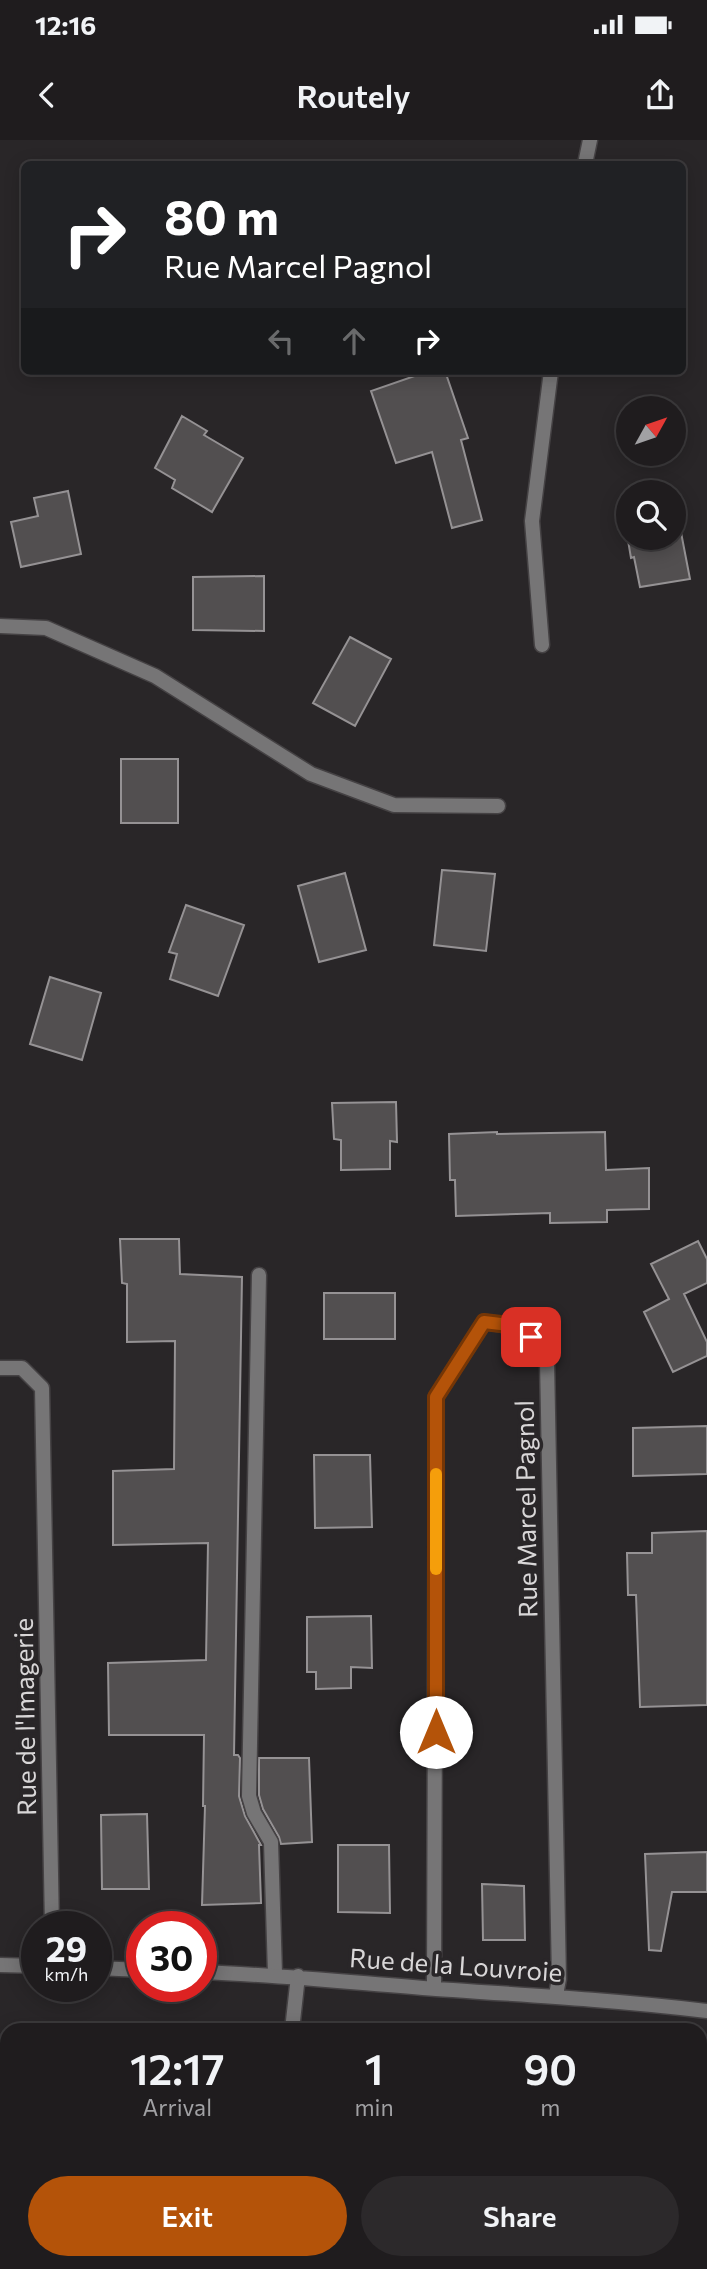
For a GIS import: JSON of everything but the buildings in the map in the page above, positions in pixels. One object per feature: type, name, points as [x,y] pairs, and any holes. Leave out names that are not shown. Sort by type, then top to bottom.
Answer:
[{"type":"street","points":[[586,161],[590,140]]},
{"type":"street","points":[[542,645],[533,521],[551,375]]},
{"type":"street","points":[[0,626],[46,628],[155,676],[311,774],[394,805],[499,806]]},
{"type":"street","points":[[259,1275],[249,1796],[254,1813],[271,1842],[275,1975]]},
{"type":"street","name":"Rue Marcel Pagnol","points":[[434,1989],[436,1397],[484,1322],[509,1325],[531,1337],[547,1361],[559,1979],[555,1996]]},
{"type":"street","name":"Rue de l'Imagerie","points":[[0,1368],[22,1368],[42,1388],[52,1911]]},
{"type":"street","points":[[0,1965],[21,1966]]},
{"type":"street","name":"Rue de la Louvroie","points":[[217,1973],[298,1976],[434,1989],[555,1996],[707,2011]]},
{"type":"street","points":[[293,2023],[298,1976]]},
{"type":"slow traffic","points":[[436,1474],[436,1569]]},
{"type":"route","points":[[436,1732],[436,1397],[484,1322],[509,1325],[531,1337]]}]
